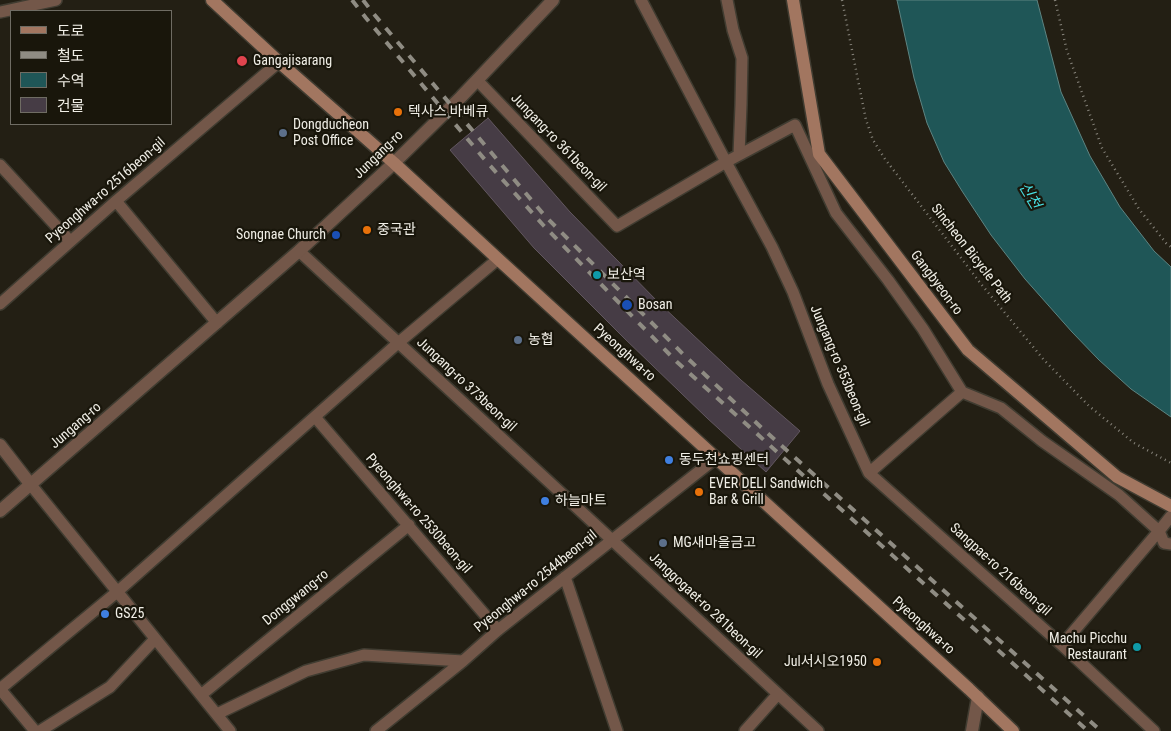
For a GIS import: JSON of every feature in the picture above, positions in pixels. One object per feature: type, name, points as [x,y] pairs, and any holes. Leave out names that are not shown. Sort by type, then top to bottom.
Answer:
[{"type":"main road","name":"Pyeonghwa-ro","points":[[212,0],[394,163],[1013,731]]},
{"type":"main road","name":"Gangbyeon-ro","points":[[793,0],[820,154],[825,162],[968,350],[1117,477],[1171,506]]},
{"type":"street","points":[[0,12],[56,0]]},
{"type":"street","name":"Jungang-ro","points":[[0,511],[299,251],[394,163],[553,0]]},
{"type":"street","name":"Jungang-ro 353beon-gil","points":[[641,0],[772,247],[793,292],[828,384],[869,473]]},
{"type":"street","points":[[727,0],[733,30],[742,58],[742,105],[738,155]]},
{"type":"street","name":"Pyeonghwa-ro 2516beon-gil","points":[[0,304],[116,201],[279,62]]},
{"type":"street","name":"Jungang-ro 361beon-gil","points":[[477,80],[617,226],[726,162]]},
{"type":"street","points":[[726,162],[795,125],[836,213],[923,329],[962,392],[1001,408],[1042,441],[1120,495],[1159,531],[1164,543],[1171,544]]},
{"type":"street","points":[[0,164],[70,241]]},
{"type":"street","points":[[116,201],[217,323]]},
{"type":"street","name":"Jungang-ro 373beon-gil","points":[[299,251],[612,540]]},
{"type":"street","points":[[35,731],[0,689],[117,592],[398,343],[498,259]]},
{"type":"street","points":[[869,473],[962,392]]},
{"type":"street","name":"Pyeonghwa-ro 2530beon-gil","points":[[315,417],[498,630]]},
{"type":"street","points":[[0,445],[230,731]]},
{"type":"street","name":"Pyeonghwa-ro 2544beon-gil","points":[[376,731],[463,661],[498,630],[716,458]]},
{"type":"street","name":"Sangpae-ro 216beon-gil","points":[[869,473],[1062,645],[1154,731]]},
{"type":"street","points":[[1062,645],[1171,516]]},
{"type":"street","name":"Donggwang-ro","points":[[202,695],[409,525]]},
{"type":"street","name":"Janggogaet-ro 281beon-gil","points":[[612,540],[818,731]]},
{"type":"street","points":[[565,577],[618,731]]},
{"type":"street","points":[[40,731],[110,687],[155,639]]},
{"type":"street","points":[[217,714],[306,671],[364,655],[463,661]]},
{"type":"street","points":[[745,731],[778,694]]},
{"type":"street","points":[[972,731],[978,697]]},
{"type":"path","name":"Sincheon Bicycle Path","points":[[842,0],[866,120],[873,140],[885,160],[981,284],[1044,360],[1089,406],[1134,442],[1171,463]]},
{"type":"path","points":[[1055,0],[1067,50],[1102,148],[1139,209],[1171,248]]},
{"type":"water","name":"신천","points":[[897,0],[1037,0],[1061,92],[1090,156],[1120,207],[1154,251],[1171,267],[1171,417],[1131,389],[1072,332],[1025,279],[991,235],[962,191],[944,162],[927,123],[914,78]]},
{"type":"building","name":"보산역","points":[[488,118],[570,212],[659,303],[741,380],[800,431],[766,472],[624,338],[534,248],[450,150]]},
{"type":"railway","points":[[352,0],[486,161],[544,226],[677,362],[1088,731]]},
{"type":"railway","points":[[363,0],[545,216],[684,355],[764,430],[1101,731]]},
{"type":"place","name":"Gangajisarang","points":[[242,61]]},
{"type":"place","name":"텍사스 바베큐","points":[[398,112]]},
{"type":"place","name":"Dongducheon Post Office","points":[[283,133]]},
{"type":"place","name":"중국관","points":[[367,230]]},
{"type":"place","name":"Songnae Church","points":[[336,235]]},
{"type":"place","name":"보산역","points":[[597,275]]},
{"type":"place","name":"Bosan","points":[[627,305]]},
{"type":"place","name":"농협","points":[[518,340]]},
{"type":"place","name":"동두천쇼핑센터","points":[[669,460]]},
{"type":"place","name":"EVER DELI Sandwich Bar & Grill","points":[[699,492]]},
{"type":"place","name":"하늘마트","points":[[545,501]]},
{"type":"place","name":"MG새마을금고","points":[[663,543]]},
{"type":"place","name":"GS25","points":[[105,614]]},
{"type":"place","name":"Machu Picchu Restaurant","points":[[1137,647]]},
{"type":"place","name":"Jul서시오1950","points":[[877,662]]}]
